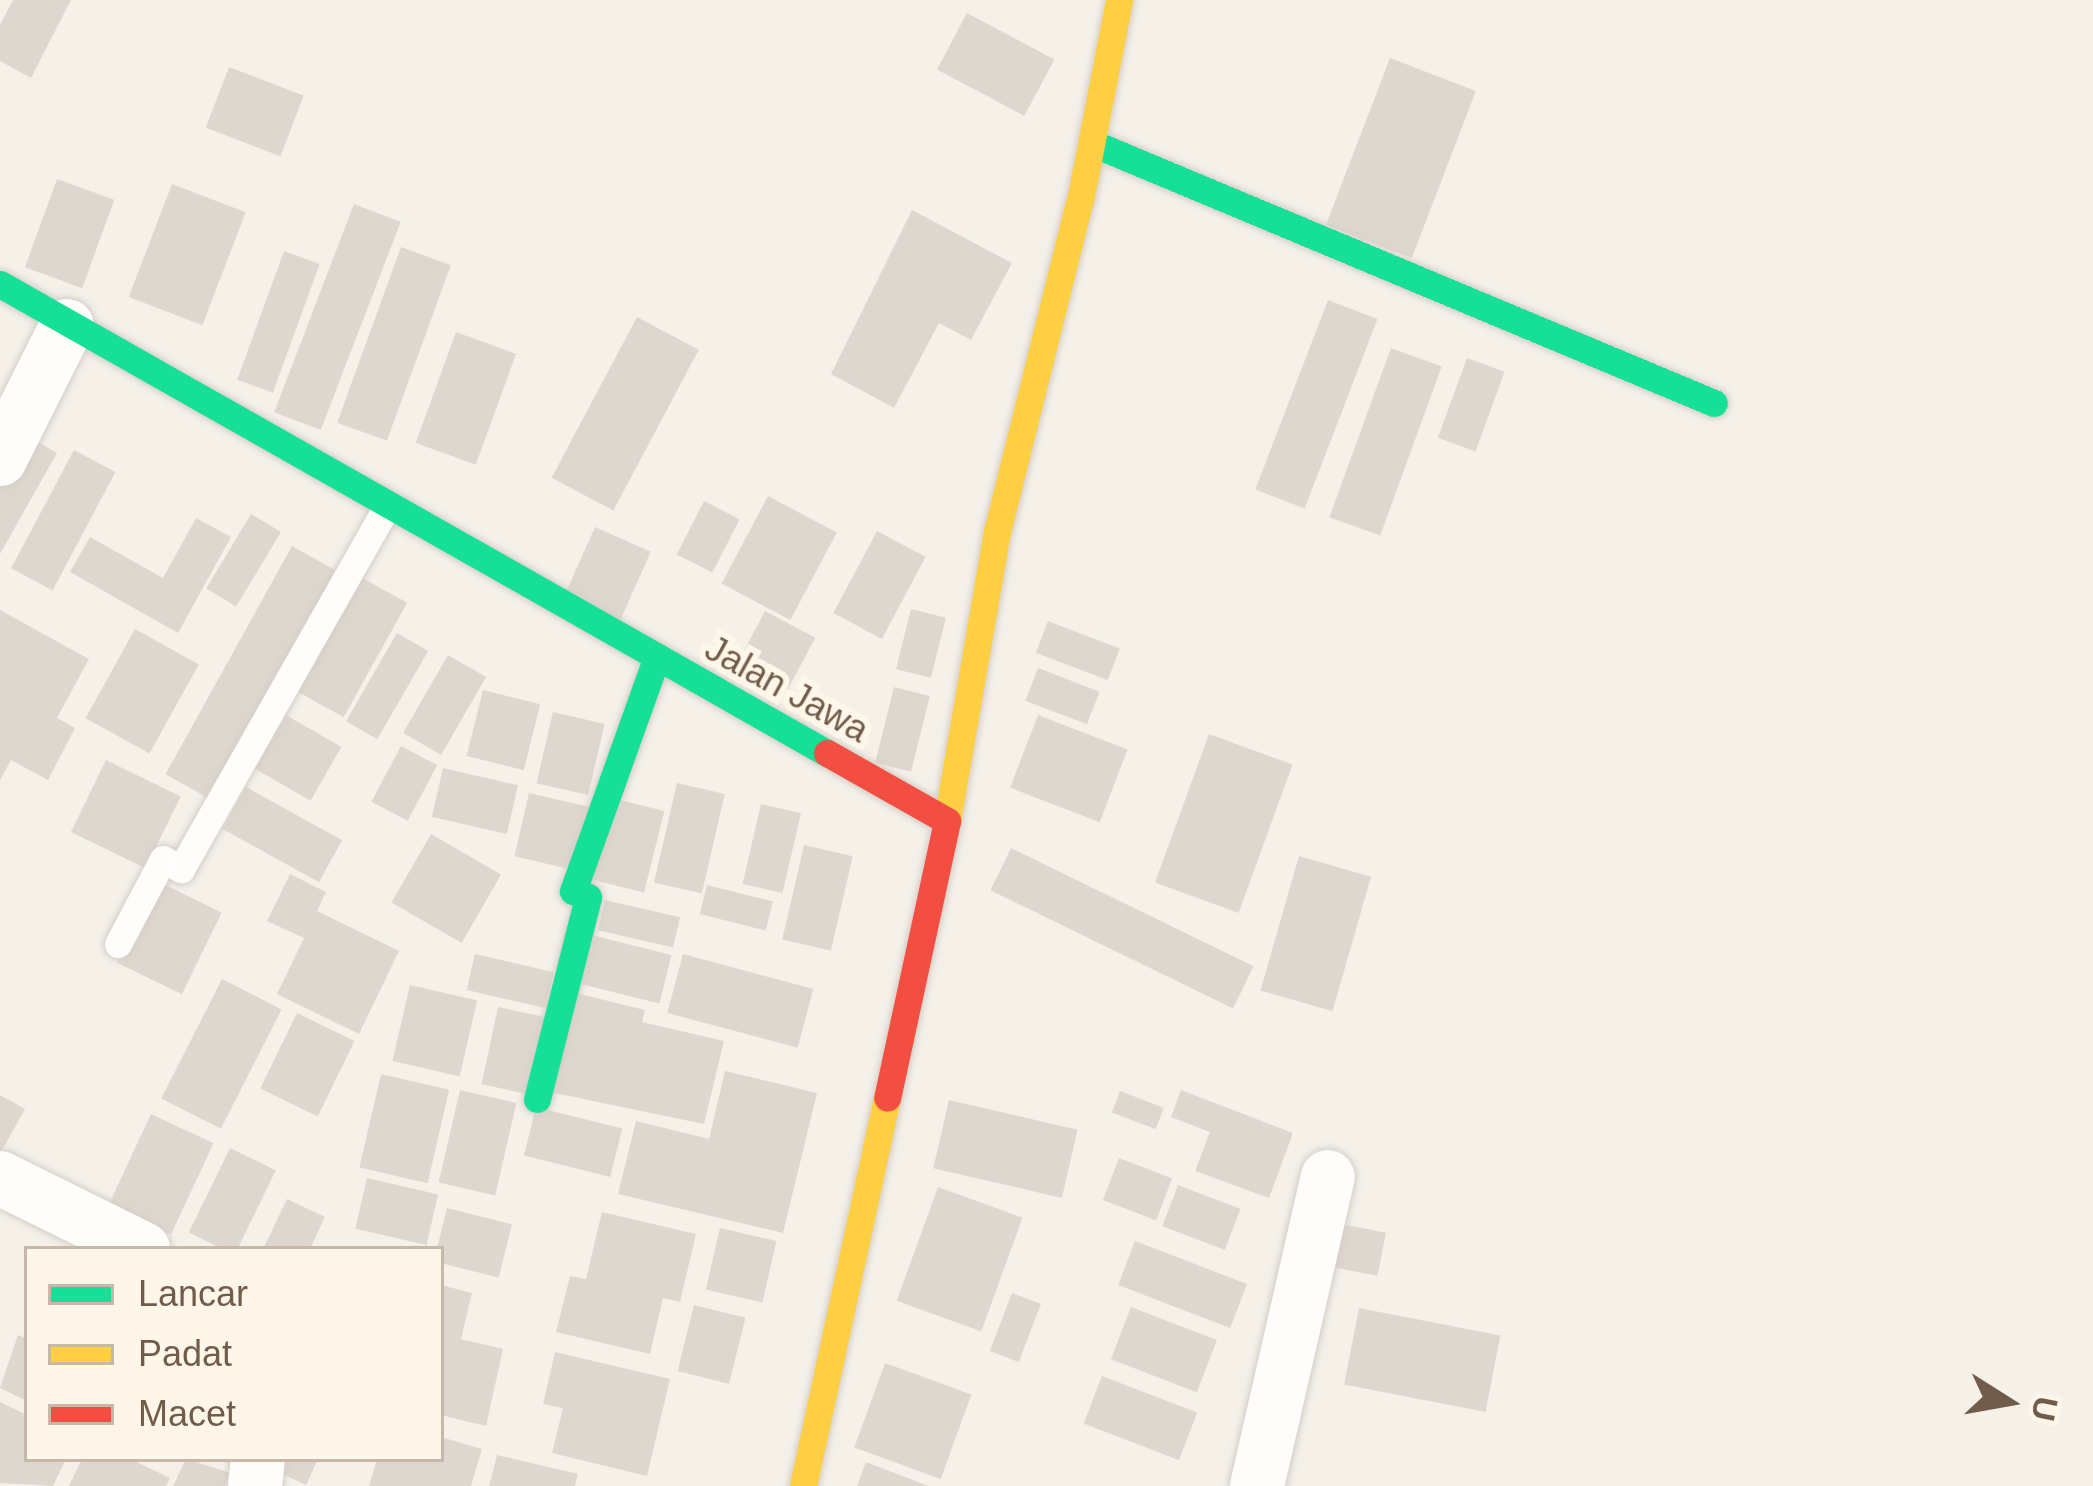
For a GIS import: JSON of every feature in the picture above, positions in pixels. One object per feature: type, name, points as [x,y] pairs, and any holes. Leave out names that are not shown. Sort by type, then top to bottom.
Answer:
[{"type":"street","points":[[803,1486],[947,821],[997,532],[1092,143],[1119,0]]},
{"type":"street","points":[[1092,143],[1714,403]]},
{"type":"street","name":"Jalan Jawa","points":[[0,284],[947,821]]},
{"type":"street","points":[[0,459],[67,326]]},
{"type":"street","points":[[537,1099],[588,897],[573,891],[657,657]]},
{"type":"street","points":[[1257,1486],[1328,1177]]},
{"type":"street","points":[[0,1178],[137,1246]]},
{"type":"lane","points":[[118,944],[163,859],[181,869],[387,506]]},
{"type":"building","points":[[13,0],[71,0],[31,78],[0,61],[0,25]]},
{"type":"building","points":[[967,13],[1054,59],[1024,116],[937,70]]},
{"type":"building","points":[[1390,58],[1476,91],[1412,258],[1326,225]]},
{"type":"building","points":[[229,67],[304,96],[280,156],[206,128]]},
{"type":"building","points":[[57,179],[114,200],[82,288],[25,267]]},
{"type":"building","points":[[172,184],[246,212],[202,325],[129,297]]},
{"type":"building","points":[[354,204],[401,222],[321,430],[274,412]]},
{"type":"building","points":[[912,210],[1012,263],[971,340],[939,323],[894,408],[831,374]]},
{"type":"building","points":[[401,247],[451,265],[387,441],[337,423]]},
{"type":"building","points":[[284,251],[320,264],[273,393],[237,380]]},
{"type":"building","points":[[1328,300],[1377,319],[1305,509],[1255,490]]},
{"type":"building","points":[[637,317],[699,350],[613,511],[552,478]]},
{"type":"building","points":[[456,332],[516,354],[476,465],[416,443]]},
{"type":"building","points":[[1391,348],[1442,366],[1380,536],[1329,517]]},
{"type":"building","points":[[1467,358],[1505,372],[1476,452],[1438,438]]},
{"type":"building","points":[[26,435],[57,453],[0,554],[0,482]]},
{"type":"building","points":[[74,450],[115,472],[53,590],[11,568]]},
{"type":"building","points":[[768,496],[837,533],[790,620],[722,583]]},
{"type":"building","points":[[704,501],[740,519],[712,573],[677,554]]},
{"type":"building","points":[[251,514],[281,532],[236,607],[206,589]]},
{"type":"building","points":[[196,518],[231,537],[178,633],[70,572],[90,537],[163,578]]},
{"type":"building","points":[[595,527],[651,552],[619,623],[563,598]]},
{"type":"building","points":[[877,531],[926,557],[882,639],[833,613]]},
{"type":"building","points":[[292,546],[340,573],[214,801],[165,774]]},
{"type":"building","points":[[359,576],[407,603],[344,717],[295,691]]},
{"type":"building","points":[[911,609],[946,618],[931,678],[896,669]]},
{"type":"building","points":[[0,610],[89,659],[57,718],[75,728],[48,780],[11,760],[0,780]]},
{"type":"building","points":[[765,611],[815,638],[785,694],[735,668]]},
{"type":"building","points":[[1048,621],[1120,649],[1108,680],[1036,653]]},
{"type":"building","points":[[135,629],[199,664],[149,754],[86,718]]},
{"type":"building","points":[[397,633],[428,651],[377,739],[346,721]]},
{"type":"building","points":[[448,655],[486,677],[441,755],[403,733]]},
{"type":"building","points":[[1038,668],[1100,692],[1087,724],[1025,701]]},
{"type":"building","points":[[894,687],[930,696],[911,772],[875,763]]},
{"type":"building","points":[[483,690],[540,704],[524,770],[467,756]]},
{"type":"building","points":[[553,712],[605,724],[588,795],[537,783]]},
{"type":"building","points":[[286,715],[341,747],[310,801],[255,769]]},
{"type":"building","points":[[1038,715],[1128,749],[1100,822],[1010,788]]},
{"type":"building","points":[[1209,734],[1293,764],[1239,913],[1155,882]]},
{"type":"building","points":[[401,746],[437,765],[408,821],[371,802]]},
{"type":"building","points":[[106,760],[181,796],[146,868],[71,832]]},
{"type":"building","points":[[443,768],[518,785],[507,834],[432,817]]},
{"type":"building","points":[[677,783],[725,794],[702,893],[654,882]]},
{"type":"building","points":[[246,787],[342,840],[319,882],[223,829]]},
{"type":"building","points":[[529,793],[592,808],[578,871],[514,856]]},
{"type":"building","points":[[612,798],[664,811],[644,893],[592,880]]},
{"type":"building","points":[[761,804],[801,813],[783,893],[743,884]]},
{"type":"building","points":[[431,834],[501,874],[462,943],[392,902]]},
{"type":"building","points":[[804,845],[853,856],[831,951],[782,940]]},
{"type":"building","points":[[1011,848],[1254,966],[1233,1009],[990,890]]},
{"type":"building","points":[[1299,856],[1371,877],[1333,1011],[1260,991]]},
{"type":"building","points":[[290,874],[326,892],[317,911],[399,951],[359,1034],[277,994],[304,938],[267,921]]},
{"type":"building","points":[[157,881],[222,913],[182,994],[117,963]]},
{"type":"building","points":[[707,885],[773,901],[766,931],[700,914]]},
{"type":"building","points":[[605,900],[680,917],[673,948],[598,930]]},
{"type":"building","points":[[591,935],[672,955],[659,1004],[579,984]]},
{"type":"building","points":[[475,954],[554,972],[546,1008],[467,990]]},
{"type":"building","points":[[683,954],[813,989],[798,1048],[667,1013]]},
{"type":"building","points":[[222,979],[282,1009],[221,1129],[161,1098]]},
{"type":"building","points":[[410,985],[477,1001],[460,1077],[392,1061]]},
{"type":"building","points":[[568,991],[645,1010],[642,1022],[724,1041],[704,1124],[545,1091]]},
{"type":"building","points":[[498,1007],[553,1019],[536,1096],[482,1084]]},
{"type":"building","points":[[297,1013],[355,1041],[318,1117],[260,1088]]},
{"type":"building","points":[[725,1071],[817,1093],[783,1233],[618,1194],[636,1121],[709,1139]]},
{"type":"building","points":[[381,1074],[449,1090],[428,1183],[359,1168]]},
{"type":"building","points":[[460,1090],[517,1103],[495,1196],[439,1183]]},
{"type":"building","points":[[1181,1090],[1293,1133],[1269,1198],[1195,1171],[1210,1132],[1171,1117]]},
{"type":"building","points":[[1120,1091],[1164,1108],[1156,1129],[1112,1112]]},
{"type":"building","points":[[0,1095],[25,1109],[0,1154]]},
{"type":"building","points":[[949,1100],[1078,1130],[1062,1198],[933,1168]]},
{"type":"building","points":[[536,1107],[622,1129],[610,1177],[524,1156]]},
{"type":"building","points":[[151,1114],[214,1143],[171,1235],[108,1206]]},
{"type":"building","points":[[230,1148],[276,1170],[239,1246],[216,1246],[189,1232]]},
{"type":"building","points":[[1119,1158],[1172,1178],[1156,1220],[1103,1200]]},
{"type":"building","points":[[367,1178],[438,1194],[426,1245],[355,1229]]},
{"type":"building","points":[[1178,1185],[1241,1209],[1225,1250],[1162,1226]]},
{"type":"building","points":[[938,1187],[1023,1218],[981,1331],[897,1301]]},
{"type":"building","points":[[287,1199],[325,1217],[311,1246],[264,1246]]},
{"type":"building","points":[[447,1208],[512,1224],[499,1278],[444,1264],[444,1246],[438,1246]]},
{"type":"building","points":[[602,1212],[696,1234],[680,1302],[663,1298],[650,1354],[556,1332],[570,1276],[586,1279]]},
{"type":"building","points":[[1326,1221],[1386,1233],[1377,1276],[1318,1264]]},
{"type":"building","points":[[720,1228],[777,1241],[762,1302],[706,1289]]},
{"type":"building","points":[[1135,1241],[1247,1284],[1230,1328],[1118,1285]]},
{"type":"building","points":[[444,1286],[472,1293],[461,1339],[503,1349],[486,1426],[444,1416]]},
{"type":"building","points":[[1012,1293],[1041,1304],[1019,1362],[990,1351]]},
{"type":"building","points":[[694,1305],[745,1318],[729,1384],[678,1371]]},
{"type":"building","points":[[1131,1307],[1217,1340],[1197,1392],[1111,1359]]},
{"type":"building","points":[[1359,1308],[1500,1335],[1485,1412],[1344,1385]]},
{"type":"building","points":[[18,1335],[24,1338],[24,1400],[0,1388]]},
{"type":"building","points":[[555,1352],[670,1379],[647,1476],[552,1453],[563,1408],[543,1404]]},
{"type":"building","points":[[885,1363],[971,1394],[941,1479],[854,1448]]},
{"type":"building","points":[[1102,1376],[1197,1413],[1179,1460],[1084,1424]]},
{"type":"building","points":[[0,1402],[24,1414],[24,1462],[65,1462],[53,1486],[0,1483]]},
{"type":"building","points":[[444,1438],[482,1449],[471,1486],[369,1486],[376,1462],[444,1462]]},
{"type":"building","points":[[497,1455],[578,1474],[575,1486],[489,1486]]},
{"type":"building","points":[[81,1462],[136,1462],[170,1478],[166,1486],[69,1486]]},
{"type":"building","points":[[185,1462],[231,1473],[225,1486],[173,1486]]},
{"type":"building","points":[[270,1462],[317,1462],[306,1485],[268,1467]]},
{"type":"building","points":[[866,1462],[928,1486],[857,1486]]},
{"type":"traffic: fast","points":[[1092,143],[1714,403]]},
{"type":"traffic: fast","points":[[0,284],[827,753]]},
{"type":"traffic: fast","points":[[537,1099],[588,897],[573,891],[657,657]]},
{"type":"traffic: slow","points":[[947,821],[997,532],[1081,196],[1119,0]]},
{"type":"traffic: slow","points":[[803,1486],[887,1098]]},
{"type":"traffic: jam","points":[[827,753],[947,821],[887,1098]]}]
